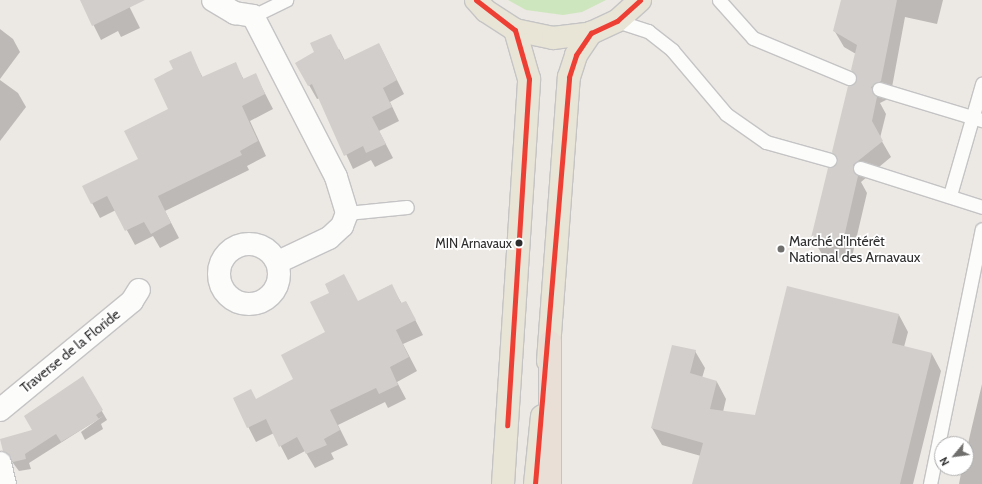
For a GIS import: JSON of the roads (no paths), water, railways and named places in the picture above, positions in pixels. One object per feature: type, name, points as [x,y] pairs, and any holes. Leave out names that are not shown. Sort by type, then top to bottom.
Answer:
[{"type":"highway","points":[[550,342],[550,484]]},
{"type":"main road","points":[[476,0],[486,11],[515,30],[553,38],[591,33],[617,21],[640,0]]},
{"type":"main road","points":[[503,484],[529,79],[515,30]]},
{"type":"main road","points":[[535,484],[550,342],[569,77],[576,55],[591,33]]},
{"type":"street","points":[[212,0],[235,13],[253,16],[336,177],[347,213],[342,226],[330,238],[278,262]]},
{"type":"street","name":"Traverse de la Floride","points":[[0,410],[126,306],[139,290]]},
{"type":"street","points":[[0,463],[5,484]]},
{"type":"lane","points":[[253,16],[286,0]]},
{"type":"lane","points":[[719,0],[753,38],[849,78]]},
{"type":"lane","points":[[617,21],[648,31],[672,50],[726,114],[766,142],[830,160]]},
{"type":"lane","points":[[950,195],[978,118],[982,84]]},
{"type":"lane","points":[[879,89],[978,118]]},
{"type":"lane","points":[[860,168],[950,195],[982,207]]},
{"type":"lane","points":[[347,213],[407,207]]},
{"type":"lane","points":[[930,484],[982,229]]},
{"type":"place","name":"MIN Arnavaux","points":[[519,243]]},
{"type":"place","name":"Marché d'Intérêt National des Arnavaux","points":[[781,249]]}]
